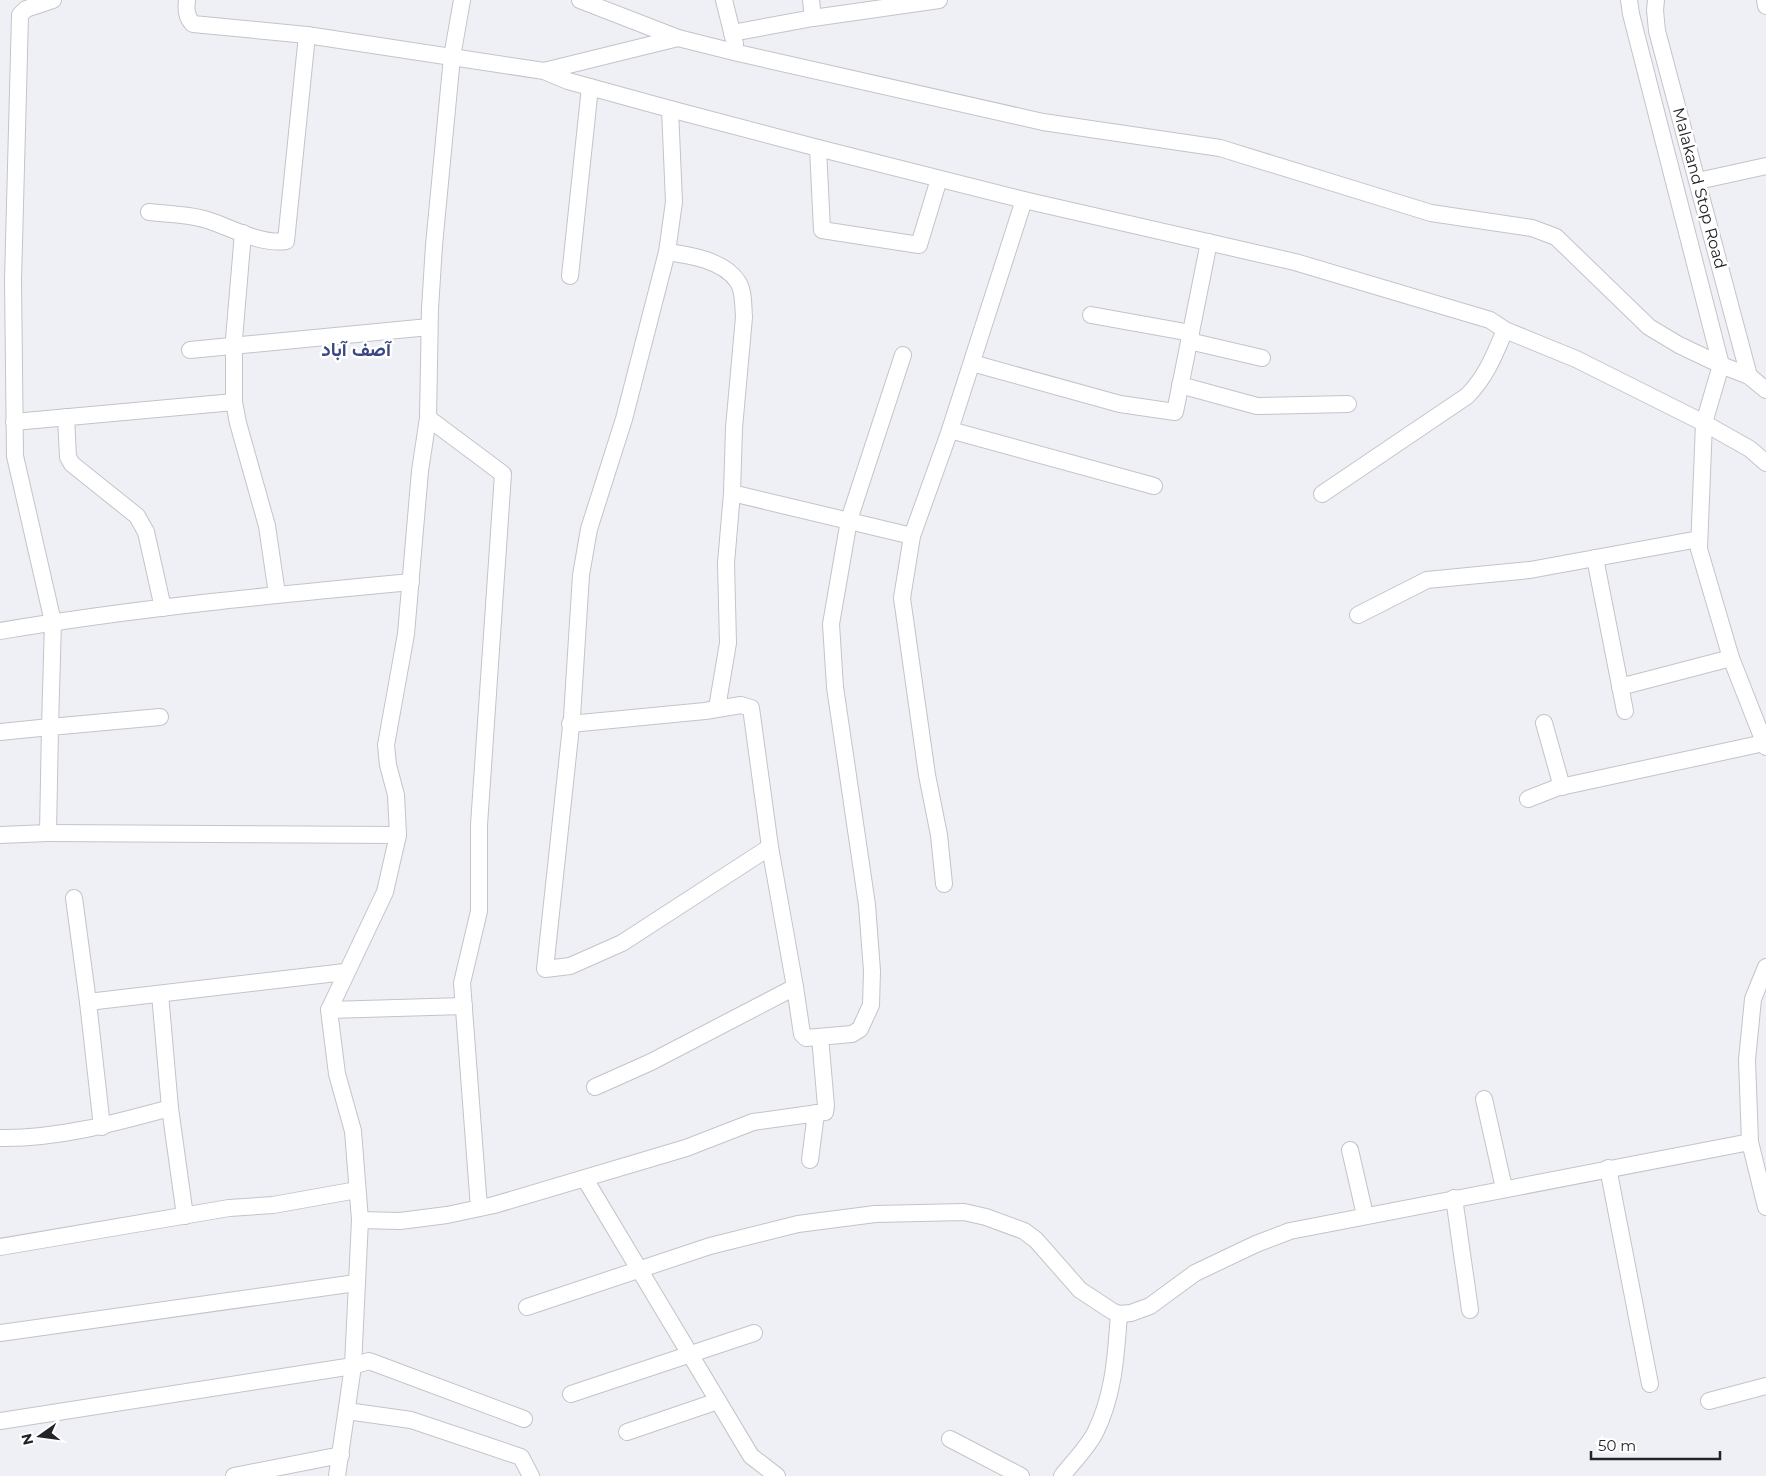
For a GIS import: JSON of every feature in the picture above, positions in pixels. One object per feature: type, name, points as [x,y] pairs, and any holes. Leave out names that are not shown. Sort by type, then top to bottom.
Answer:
[{"type":"street","points":[[48,833],[53,622],[7,456],[14,422],[7,372],[13,280],[8,163],[20,14],[26,9],[53,0]]},
{"type":"street","points":[[187,0],[186,10],[189,20],[193,24],[307,35],[544,71],[590,87],[818,148],[1024,200],[1295,262],[1490,320],[1505,330],[1576,359],[1704,423],[1750,449],[1766,463]]},
{"type":"street","points":[[336,1476],[341,1455],[353,1366],[360,1220],[353,1131],[337,1074],[329,1010],[345,972],[385,892],[398,835],[396,795],[388,765],[386,745],[406,634],[420,472],[428,418],[429,327],[434,245],[452,57],[462,0]]},
{"type":"street","points":[[580,0],[678,38],[738,53],[1043,122],[1220,148],[1431,213],[1532,228],[1556,237],[1649,326],[1679,345],[1749,376],[1766,390]]},
{"type":"street","points":[[724,0],[738,53]]},
{"type":"street","points":[[811,0],[814,18]]},
{"type":"street","points":[[732,33],[814,18],[939,0]]},
{"type":"street","points":[[1528,799],[1562,787],[1765,745],[1730,658],[1699,549],[1704,423],[1721,365],[1629,0]]},
{"type":"street","name":"Malakand Stop Road","points":[[1656,0],[1657,31],[1749,376]]},
{"type":"street","points":[[1765,0],[1766,6]]},
{"type":"street","points":[[149,212],[202,218],[243,233],[279,242],[286,241],[307,35]]},
{"type":"street","points":[[544,71],[678,38]]},
{"type":"street","points":[[570,276],[590,87]]},
{"type":"street","points":[[670,109],[674,202],[667,252],[624,419],[589,529],[581,575],[560,842],[545,969],[570,966],[622,942],[770,847]]},
{"type":"street","points":[[818,148],[822,230],[919,245],[939,178]]},
{"type":"street","points":[[1698,181],[1766,166]]},
{"type":"street","points":[[944,884],[939,835],[927,775],[902,598],[912,536],[950,430],[1024,200]]},
{"type":"street","points":[[243,233],[234,344],[234,402],[238,423],[267,526],[277,594]]},
{"type":"street","points":[[972,362],[1120,404],[1175,412],[1209,242]]},
{"type":"street","points":[[667,252],[700,256],[722,269],[738,282],[743,300],[744,317],[734,428],[732,493],[726,563],[728,643],[717,708]]},
{"type":"street","points":[[1091,315],[1190,337],[1262,358]]},
{"type":"street","points":[[190,350],[234,344],[429,327]]},
{"type":"street","points":[[1322,494],[1467,396],[1478,385],[1488,370],[1505,330]]},
{"type":"street","points":[[570,724],[705,711],[741,705],[751,708],[770,847],[802,1034],[806,1038],[852,1034],[860,1030],[871,1005],[872,971],[867,905],[835,688],[831,624],[849,520],[903,355]]},
{"type":"street","points":[[1180,385],[1257,406],[1348,404]]},
{"type":"street","points":[[14,422],[234,402]]},
{"type":"street","points":[[66,417],[68,457],[72,464],[137,516],[146,532],[163,608]]},
{"type":"street","points":[[428,418],[502,474],[479,824],[479,911],[462,983],[479,1208]]},
{"type":"street","points":[[950,430],[1154,486]]},
{"type":"street","points":[[732,493],[912,536]]},
{"type":"street","points":[[1358,615],[1427,580],[1530,570],[1699,540]]},
{"type":"street","points":[[1595,558],[1625,711]]},
{"type":"street","points":[[0,631],[53,622],[277,594],[411,582]]},
{"type":"street","points":[[1620,687],[1730,658]]},
{"type":"street","points":[[0,732],[160,717]]},
{"type":"street","points":[[1544,723],[1562,787]]},
{"type":"street","points":[[0,835],[48,833],[398,835]]},
{"type":"street","points":[[74,898],[102,1127]]},
{"type":"street","points":[[1766,967],[1753,999],[1747,1060],[1766,1207]]},
{"type":"street","points":[[88,1002],[345,972]]},
{"type":"street","points":[[595,1088],[651,1062],[720,1024],[795,987]]},
{"type":"street","points":[[160,994],[170,1108],[185,1216]]},
{"type":"street","points":[[329,1010],[464,1006]]},
{"type":"street","points":[[1750,1034],[1766,1029]]},
{"type":"street","points":[[360,1220],[400,1221],[479,1208],[585,1179],[686,1148],[753,1122],[824,1112],[826,1106],[820,1037]]},
{"type":"street","points":[[1484,1100],[1504,1188]]},
{"type":"street","points":[[0,1138],[20,1138],[102,1127],[170,1108]]},
{"type":"street","points":[[810,1160],[816,1113]]},
{"type":"street","points":[[527,1306],[742,1237],[822,1219],[875,1214],[964,1212],[986,1217],[1024,1231],[1036,1240],[1080,1290],[1119,1314],[1131,1313],[1150,1306],[1195,1273],[1256,1244],[1290,1231],[1756,1139]]},
{"type":"street","points":[[1350,1150],[1365,1215]]},
{"type":"street","points":[[1608,1168],[1650,1384]]},
{"type":"street","points":[[585,1179],[751,1456],[777,1476]]},
{"type":"street","points":[[0,1247],[229,1208],[273,1205],[357,1190]]},
{"type":"street","points":[[1454,1198],[1470,1310]]},
{"type":"street","points":[[0,1334],[356,1283]]},
{"type":"street","points":[[1062,1476],[1094,1435],[1108,1402],[1114,1375],[1119,1314]]},
{"type":"street","points":[[571,1394],[754,1332]]},
{"type":"street","points":[[0,1421],[353,1366],[369,1361],[524,1419]]},
{"type":"street","points":[[1709,1400],[1766,1386]]},
{"type":"street","points":[[627,1432],[718,1401]]},
{"type":"street","points":[[347,1411],[411,1420],[521,1457],[531,1476]]},
{"type":"street","points":[[950,1439],[1021,1476]]},
{"type":"street","points":[[234,1476],[341,1455]]},
{"type":"district","name":"آصف آباد","points":[[356,349]]}]
